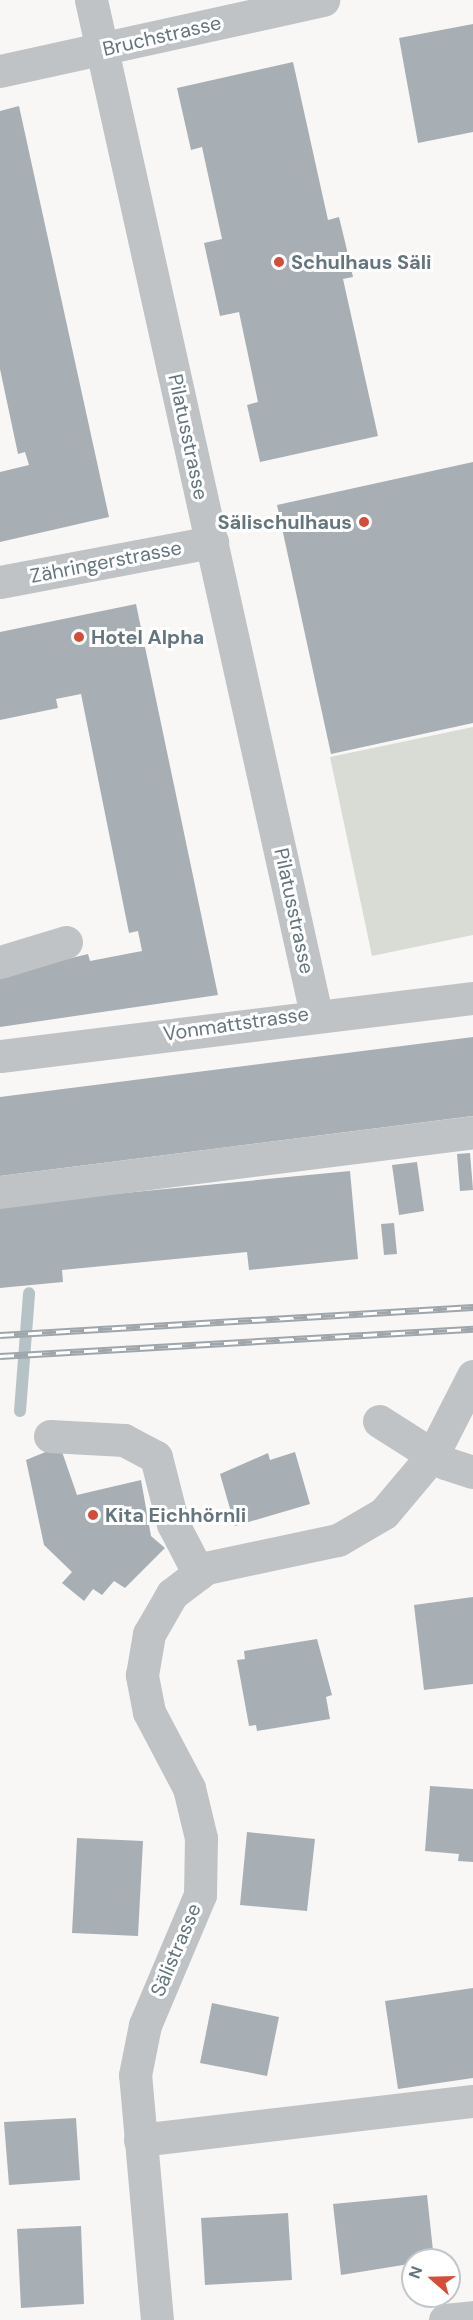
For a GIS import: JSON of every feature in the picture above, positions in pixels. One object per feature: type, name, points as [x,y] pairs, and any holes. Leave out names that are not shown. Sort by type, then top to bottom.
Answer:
[{"type":"street","name":"Pilatusstrasse","points":[[91,0],[316,1014]]},
{"type":"street","name":"Bruchstrasse","points":[[0,71],[323,0]]},
{"type":"street","name":"Zähringerstrasse","points":[[0,582],[212,542]]},
{"type":"street","points":[[0,962],[66,942]]},
{"type":"street","name":"Vonmattstrasse","points":[[0,1056],[316,1014],[473,998]]},
{"type":"street","points":[[0,1192],[473,1132]]},
{"type":"street","name":"Sälistrasse","points":[[157,2320],[135,2075],[145,2025],[200,1895],[201,1838],[189,1788],[149,1712],[142,1675],[149,1634],[172,1594],[198,1574],[338,1540],[362,1528],[405,1493],[432,1456],[473,1376]]},
{"type":"street","points":[[379,1421],[432,1456],[473,1472]]},
{"type":"street","points":[[50,1436],[124,1440],[156,1457],[173,1524],[198,1574]]},
{"type":"street","points":[[140,2140],[473,2101]]},
{"type":"street","points":[[445,2320],[473,2317]]},
{"type":"shaded area","points":[[473,727],[473,935],[372,956],[330,757]]},
{"type":"building","points":[[473,24],[473,132],[418,143],[399,38]]},
{"type":"building","name":"Schulhaus Säli","points":[[293,62],[328,220],[339,217],[346,246],[353,277],[343,279],[378,436],[260,462],[247,405],[258,402],[239,312],[220,316],[204,243],[222,239],[202,147],[191,150],[177,88]]},
{"type":"building","points":[[19,106],[109,517],[0,542],[0,472],[29,465],[25,452],[18,454],[0,369],[0,111]]},
{"type":"building","points":[[473,462],[473,723],[331,754],[277,505]]},
{"type":"building","points":[[136,604],[218,995],[0,1027],[0,975],[88,954],[90,961],[142,951],[138,931],[129,933],[81,694],[56,699],[58,708],[0,720],[0,632]]},
{"type":"building","points":[[473,1037],[473,1116],[0,1176],[0,1097]]},
{"type":"building","points":[[470,1153],[473,1190],[460,1191],[457,1154]]},
{"type":"building","points":[[417,1162],[424,1211],[399,1215],[392,1165]]},
{"type":"building","points":[[350,1171],[358,1259],[249,1270],[247,1252],[62,1270],[63,1282],[0,1288],[0,1205]]},
{"type":"building","points":[[394,1223],[397,1254],[384,1255],[381,1224]]},
{"type":"building","name":"Kita Eichhörnli","points":[[60,1446],[77,1495],[141,1480],[151,1536],[165,1548],[125,1588],[114,1581],[102,1595],[93,1589],[84,1601],[62,1583],[72,1572],[44,1545],[26,1460]]},
{"type":"building","points":[[295,1452],[310,1504],[235,1526],[220,1474],[268,1453],[270,1460]]},
{"type":"building","points":[[473,1597],[473,1684],[424,1690],[414,1605]]},
{"type":"building","points":[[317,1639],[332,1695],[326,1697],[330,1719],[257,1731],[256,1725],[249,1726],[237,1660],[245,1659],[244,1651]]},
{"type":"building","points":[[430,1786],[473,1789],[473,1862],[458,1861],[459,1854],[425,1851]]},
{"type":"building","points":[[247,1832],[315,1839],[307,1911],[240,1905]]},
{"type":"building","points":[[77,1838],[143,1841],[138,1936],[72,1933]]},
{"type":"building","points":[[473,1988],[473,2078],[398,2089],[385,2001]]},
{"type":"building","points":[[212,2003],[279,2017],[267,2076],[200,2063]]},
{"type":"building","points":[[76,2118],[80,2180],[9,2185],[4,2122]]},
{"type":"building","points":[[427,2195],[433,2248],[401,2248],[401,2265],[341,2275],[333,2204]]},
{"type":"building","points":[[288,2213],[292,2280],[205,2285],[201,2218]]},
{"type":"building","points":[[81,2226],[84,2304],[21,2308],[17,2229]]},
{"type":"waterway","points":[[20,1411],[29,1293]]},
{"type":"railway","points":[[0,1335],[473,1307]]},
{"type":"railway","points":[[0,1356],[473,1329]]},
{"type":"place","name":"Schulhaus Säli","points":[[279,262]]},
{"type":"place","name":"Sälischulhaus","points":[[364,522]]},
{"type":"place","name":"Hotel Alpha","points":[[79,637]]},
{"type":"place","name":"Kita Eichhörnli","points":[[93,1515]]}]
